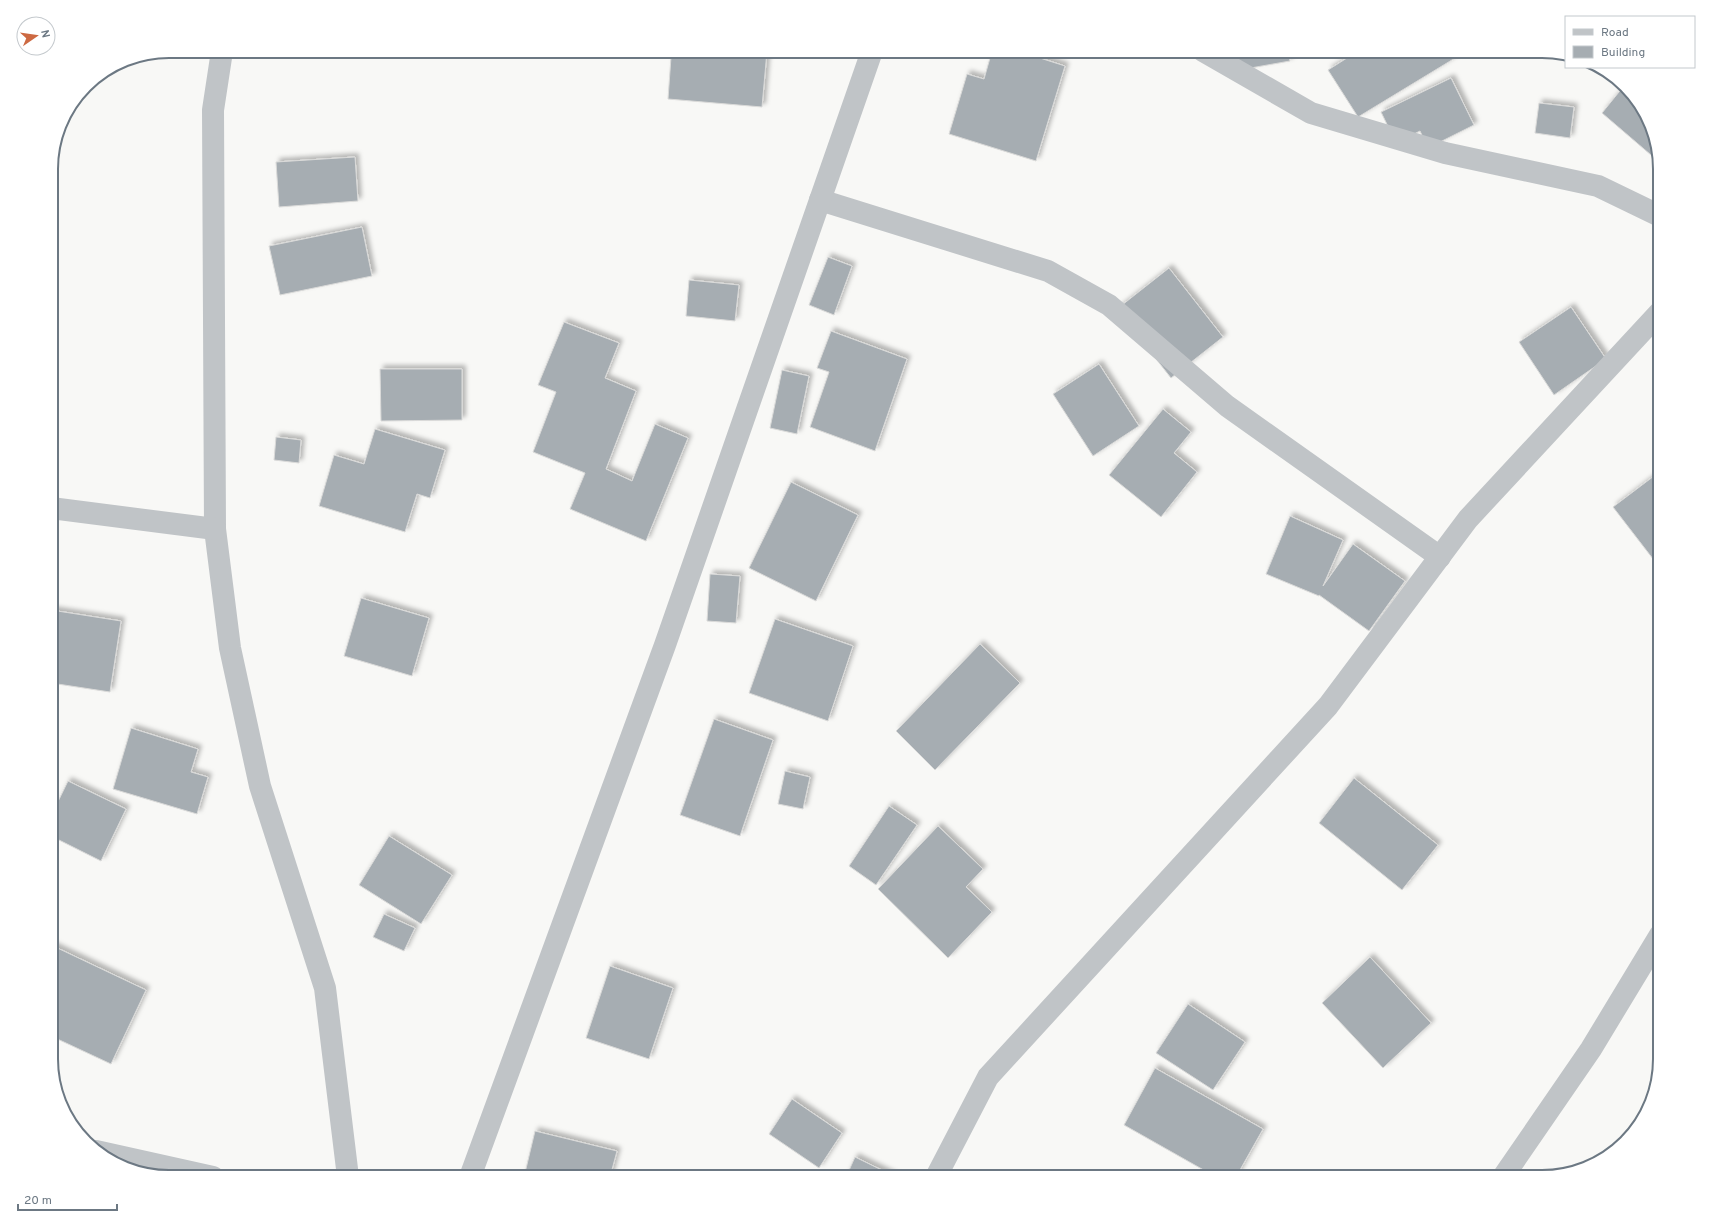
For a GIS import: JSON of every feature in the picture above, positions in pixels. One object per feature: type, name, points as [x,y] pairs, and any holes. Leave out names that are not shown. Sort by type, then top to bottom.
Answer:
[{"type":"street","points":[[221,58],[213,110],[215,529],[230,648],[260,786],[325,988],[347,1170]]},
{"type":"street","points":[[473,1170],[665,646],[870,58]]},
{"type":"street","points":[[1215,58],[1311,113],[1445,153],[1598,186],[1653,213]]},
{"type":"street","points":[[820,200],[1048,271],[1109,305],[1228,406],[1440,557]]},
{"type":"street","points":[[940,1170],[988,1077],[1328,706],[1468,519],[1653,320]]},
{"type":"street","points":[[58,509],[215,529]]},
{"type":"street","points":[[1508,1170],[1591,1049],[1653,947]]},
{"type":"street","points":[[112,1154],[183,1170]]},
{"type":"building","points":[[671,58],[766,58],[762,107],[668,99]]},
{"type":"building","points":[[990,58],[1040,58],[1065,66],[1036,161],[949,134],[967,74],[984,79]]},
{"type":"building","points":[[1226,58],[1289,58],[1290,61],[1228,72]]},
{"type":"building","points":[[1347,58],[1455,58],[1358,117],[1328,70]]},
{"type":"building","points":[[1451,78],[1474,125],[1428,148],[1420,131],[1396,143],[1381,112]]},
{"type":"building","points":[[1620,91],[1634,107],[1642,120],[1647,133],[1652,156],[1602,113]]},
{"type":"building","points":[[1539,103],[1574,107],[1570,138],[1535,133]]},
{"type":"building","points":[[355,157],[358,201],[279,207],[276,162]]},
{"type":"building","points":[[362,227],[372,276],[280,295],[269,246]]},
{"type":"building","points":[[828,257],[852,266],[834,315],[809,305]]},
{"type":"building","points":[[1169,268],[1223,337],[1171,378],[1117,309]]},
{"type":"building","points":[[689,280],[739,285],[735,321],[686,316]]},
{"type":"building","points":[[1571,307],[1606,359],[1554,395],[1519,342]]},
{"type":"building","points":[[564,322],[619,343],[605,378],[636,391],[606,469],[632,481],[655,424],[688,438],[646,541],[570,509],[585,473],[533,452],[556,392],[538,385]]},
{"type":"building","points":[[831,331],[907,359],[875,451],[810,427],[829,372],[817,368]]},
{"type":"building","points":[[1099,364],[1139,426],[1093,456],[1053,394]]},
{"type":"building","points":[[380,369],[462,369],[462,420],[381,421]]},
{"type":"building","points":[[782,370],[809,376],[797,434],[770,428]]},
{"type":"building","points":[[1163,409],[1191,432],[1174,453],[1197,472],[1161,517],[1109,475]]},
{"type":"building","points":[[375,429],[445,450],[430,498],[417,494],[405,532],[319,506],[334,455],[364,464]]},
{"type":"building","points":[[276,437],[301,440],[299,463],[274,460]]},
{"type":"building","points":[[1653,477],[1653,559],[1613,507]]},
{"type":"building","points":[[791,482],[858,515],[816,601],[749,568]]},
{"type":"building","points":[[1290,516],[1343,540],[1323,586],[1353,544],[1405,581],[1369,631],[1319,595],[1266,574]]},
{"type":"building","points":[[710,574],[740,576],[736,623],[707,621]]},
{"type":"building","points":[[361,598],[429,618],[412,676],[344,656]]},
{"type":"building","points":[[58,611],[121,621],[110,692],[58,684]]},
{"type":"building","points":[[775,619],[853,646],[828,721],[749,693]]},
{"type":"building","points":[[980,644],[1020,683],[935,770],[896,731]]},
{"type":"building","points":[[714,719],[773,740],[740,836],[680,815]]},
{"type":"building","points":[[131,728],[198,749],[191,772],[208,777],[197,814],[113,789]]},
{"type":"building","points":[[785,771],[810,777],[803,809],[778,804]]},
{"type":"building","points":[[1354,778],[1438,845],[1402,890],[1319,823]]},
{"type":"building","points":[[68,781],[126,809],[101,861],[58,840],[58,802]]},
{"type":"building","points":[[889,806],[917,825],[876,885],[849,866]]},
{"type":"building","points":[[938,826],[983,869],[966,887],[992,912],[948,958],[878,889]]},
{"type":"building","points":[[389,836],[452,875],[421,924],[359,885]]},
{"type":"building","points":[[384,914],[415,928],[404,951],[373,937]]},
{"type":"building","points":[[58,948],[146,990],[111,1064],[58,1039]]},
{"type":"building","points":[[1370,957],[1431,1023],[1383,1068],[1322,1003]]},
{"type":"building","points":[[610,966],[673,988],[649,1059],[586,1038]]},
{"type":"building","points":[[1188,1004],[1245,1042],[1213,1090],[1156,1053]]},
{"type":"building","points":[[1155,1068],[1263,1129],[1240,1170],[1204,1170],[1124,1125]]},
{"type":"building","points":[[792,1099],[842,1133],[819,1168],[769,1134]]},
{"type":"building","points":[[535,1131],[617,1151],[612,1170],[526,1170]]},
{"type":"building","points":[[855,1157],[882,1170],[849,1170]]}]
